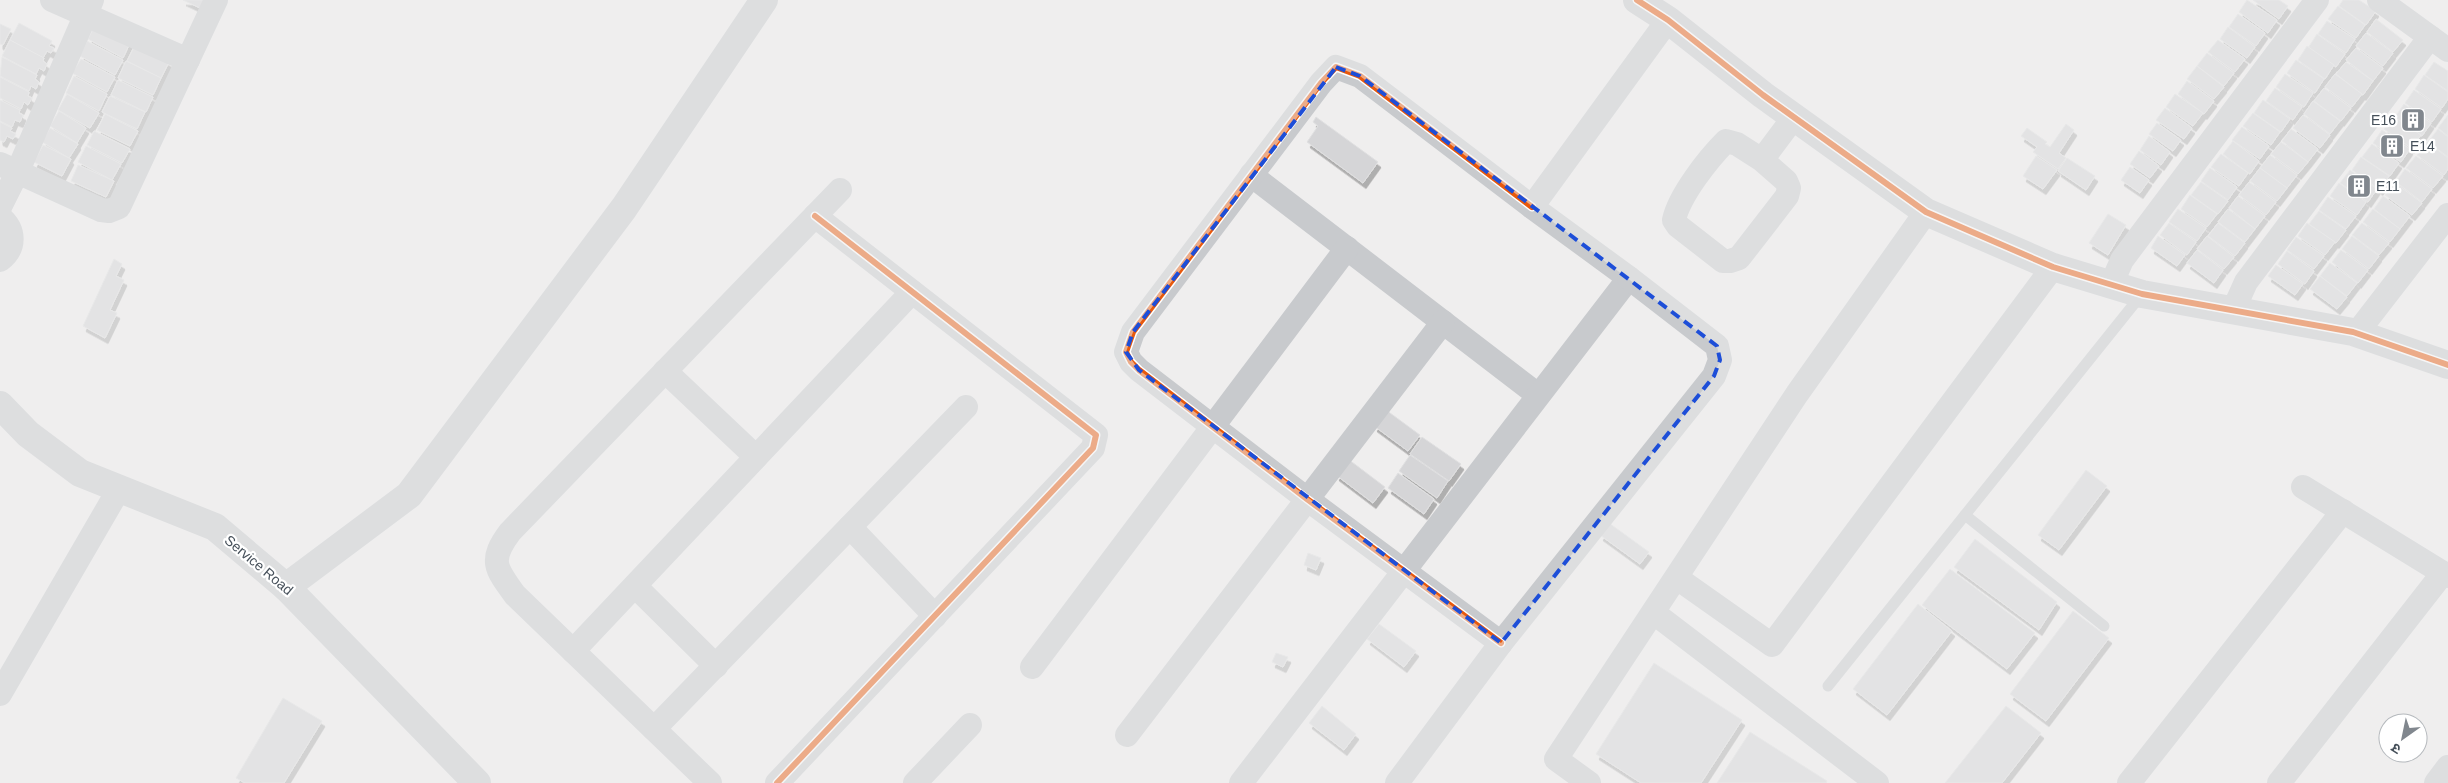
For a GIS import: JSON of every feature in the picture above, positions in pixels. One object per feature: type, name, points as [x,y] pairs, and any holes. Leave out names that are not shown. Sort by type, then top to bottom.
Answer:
[{"type":"street","points":[[52,0],[89,7],[188,60]]},
{"type":"street","points":[[9,168],[101,210],[109,211],[119,207],[216,0]]},
{"type":"street","points":[[286,587],[409,495],[624,208],[764,0]]},
{"type":"street","points":[[1637,0],[1668,20],[1794,117],[1926,212],[2053,267],[2111,285],[2142,294],[2356,334],[2447,364]]},
{"type":"street","points":[[2111,285],[2122,260],[2317,0]]},
{"type":"street","points":[[2233,311],[2246,282],[2439,43],[2379,0]]},
{"type":"street","points":[[0,207],[9,168],[89,7]]},
{"type":"street","points":[[1532,207],[1668,20]]},
{"type":"street","points":[[1397,783],[1501,643],[1714,376],[1720,360],[1717,346],[1629,278],[1360,76],[1336,67],[1321,83],[1133,332],[1126,352],[1131,362],[1139,370],[1501,643]]},
{"type":"street","points":[[1762,160],[1794,117]]},
{"type":"street","points":[[1726,142],[1737,144],[1762,160],[1786,181],[1789,188],[1787,196],[1739,258],[1723,261],[1678,226],[1674,220],[1677,207],[1718,150],[1726,142]]},
{"type":"street","points":[[1251,176],[1538,395]]},
{"type":"street","points":[[710,783],[510,588],[498,570],[497,550],[510,532],[840,190]]},
{"type":"street","points":[[1589,783],[1556,759],[1797,394],[1926,212]]},
{"type":"street","points":[[2356,334],[2448,215]]},
{"type":"street","points":[[0,216],[10,228],[12,237],[8,253],[0,260]]},
{"type":"street","points":[[777,783],[1093,448],[1096,436],[815,216]]},
{"type":"street","points":[[1032,666],[1347,248]]},
{"type":"street","points":[[1677,578],[1772,645],[2053,267]]},
{"type":"street","points":[[1241,783],[1629,278]]},
{"type":"street","points":[[573,651],[912,292]]},
{"type":"street","points":[[1127,735],[1444,322]]},
{"type":"street","points":[[665,371],[756,457]]},
{"type":"street","name":"Service Road","points":[[0,405],[28,434],[80,473],[214,528],[286,587],[477,783]]},
{"type":"street","points":[[654,729],[966,407]]},
{"type":"street","points":[[2279,783],[2446,574],[2303,487]]},
{"type":"street","points":[[0,692],[119,489]]},
{"type":"street","points":[[2129,783],[2342,511]]},
{"type":"street","points":[[850,527],[935,616]]},
{"type":"street","points":[[635,586],[716,666]]},
{"type":"street","points":[[1654,613],[1877,783]]},
{"type":"street","points":[[914,783],[970,725]]},
{"type":"street","points":[[2436,783],[2448,767]]},
{"type":"lane","points":[[1828,686],[2142,294]]},
{"type":"lane","points":[[1965,515],[2104,626]]},
{"type":"highlighted area","points":[[1336,67],[1360,76],[1629,278],[1717,346],[1720,360],[1714,376],[1501,643],[1139,370],[1126,352],[1133,332]]},
{"type":"building","points":[[183,0],[204,0],[200,8]]},
{"type":"building","points":[[2247,0],[2277,20],[2268,33],[2239,12]]},
{"type":"building","points":[[2253,0],[2279,0],[2288,6],[2279,19]]},
{"type":"building","points":[[2343,0],[2359,0],[2376,11],[2366,25],[2339,6]]},
{"type":"building","points":[[2338,6],[2365,25],[2356,38],[2328,19]]},
{"type":"building","points":[[2238,14],[2265,33],[2256,46],[2229,27]]},
{"type":"building","points":[[2376,19],[2403,40],[2393,52],[2367,32]]},
{"type":"building","points":[[2327,21],[2355,39],[2346,53],[2318,34]]},
{"type":"building","points":[[19,23],[52,41],[49,46],[54,48],[51,53],[47,51],[43,58],[10,40]]},
{"type":"building","points":[[96,23],[131,41],[123,58],[88,39]]},
{"type":"building","points":[[0,24],[11,29],[3,45],[0,44]]},
{"type":"building","points":[[2228,27],[2255,47],[2247,58],[2220,39]]},
{"type":"building","points":[[2366,33],[2393,53],[2383,66],[2356,46]]},
{"type":"building","points":[[2317,34],[2345,54],[2336,67],[2308,48]]},
{"type":"building","points":[[10,40],[44,58],[43,61],[47,64],[44,71],[39,68],[36,74],[2,56]]},
{"type":"building","points":[[2218,40],[2245,59],[2235,72],[2208,52]]},
{"type":"building","points":[[87,41],[123,60],[115,75],[80,56]]},
{"type":"building","points":[[135,45],[169,62],[161,78],[127,61]]},
{"type":"building","points":[[2307,46],[2334,65],[2325,79],[2298,60]]},
{"type":"building","points":[[2356,48],[2383,68],[2373,81],[2346,60]]},
{"type":"building","points":[[2207,53],[2234,73],[2224,86],[2197,66]]},
{"type":"building","points":[[2,57],[37,75],[35,79],[39,82],[36,89],[31,86],[29,91],[0,76]]},
{"type":"building","points":[[81,59],[115,77],[107,92],[72,73]]},
{"type":"building","points":[[2296,60],[2324,79],[2315,93],[2287,73]]},
{"type":"building","points":[[126,61],[161,78],[153,95],[118,78]]},
{"type":"building","points":[[2346,62],[2373,81],[2363,95],[2336,74]]},
{"type":"building","points":[[2434,62],[2448,71],[2448,91],[2425,75]]},
{"type":"building","points":[[2197,66],[2224,87],[2214,99],[2187,79]]},
{"type":"building","points":[[2285,74],[2313,93],[2304,107],[2276,87]]},
{"type":"building","points":[[2335,74],[2362,94],[2352,107],[2325,87]]},
{"type":"building","points":[[2424,75],[2448,92],[2448,99],[2442,108],[2415,89]]},
{"type":"building","points":[[74,76],[107,94],[99,111],[66,93]]},
{"type":"building","points":[[0,77],[29,92],[28,96],[32,98],[28,105],[24,102],[21,109],[0,98]]},
{"type":"building","points":[[118,80],[153,97],[146,112],[111,95]]},
{"type":"building","points":[[2187,81],[2214,101],[2204,114],[2178,94]]},
{"type":"building","points":[[2275,88],[2302,107],[2293,120],[2266,101]]},
{"type":"building","points":[[2324,88],[2351,108],[2341,121],[2314,101]]},
{"type":"building","points":[[2414,90],[2441,109],[2432,122],[2405,103]]},
{"type":"building","points":[[67,94],[99,113],[90,128],[58,110]]},
{"type":"building","points":[[2175,94],[2203,113],[2193,126],[2166,107]]},
{"type":"building","points":[[110,96],[145,112],[137,129],[102,112]]},
{"type":"building","points":[[0,100],[20,110],[19,113],[23,115],[20,122],[15,120],[12,127],[0,121]]},
{"type":"building","points":[[2263,100],[2290,119],[2281,132],[2254,113]]},
{"type":"building","points":[[2313,101],[2340,121],[2330,134],[2304,114]]},
{"type":"building","name":"E16","points":[[2404,104],[2431,123],[2422,136],[2395,117]]},
{"type":"building","points":[[2165,108],[2192,128],[2184,139],[2156,120]]},
{"type":"building","points":[[59,111],[86,128],[77,143],[50,126]]},
{"type":"building","points":[[2253,113],[2280,132],[2271,145],[2243,126]]},
{"type":"building","points":[[105,114],[138,131],[130,146],[97,130]]},
{"type":"building","points":[[2303,115],[2330,135],[2320,148],[2293,128]]},
{"type":"building","points":[[2448,115],[2448,136],[2438,128]]},
{"type":"building","points":[[2393,116],[2421,135],[2411,148],[2384,129]]},
{"type":"building","points":[[1316,117],[1378,162],[1363,183],[1307,142],[1318,126],[1313,122]]},
{"type":"building","points":[[0,122],[12,128],[10,131],[16,134],[13,139],[7,136],[4,142],[0,140]]},
{"type":"building","points":[[2157,123],[2181,140],[2173,151],[2149,134]]},
{"type":"building","points":[[2066,124],[2074,130],[2059,153],[2066,158],[2058,169],[2033,152],[2037,147],[2021,136],[2027,128],[2047,142],[2045,144],[2050,147]]},
{"type":"building","points":[[2242,127],[2269,146],[2260,159],[2232,140]]},
{"type":"building","points":[[50,128],[78,144],[69,158],[42,142]]},
{"type":"building","points":[[2291,129],[2318,149],[2308,162],[2282,141]]},
{"type":"building","points":[[2438,129],[2448,137],[2448,157],[2428,142]]},
{"type":"building","name":"E14","points":[[2382,130],[2410,149],[2401,162],[2373,143]]},
{"type":"building","points":[[94,131],[130,149],[122,163],[87,145]]},
{"type":"building","points":[[2149,136],[2170,152],[2161,165],[2140,150]]},
{"type":"building","points":[[2233,141],[2259,161],[2250,174],[2223,154]]},
{"type":"building","points":[[2281,142],[2308,162],[2298,174],[2271,154]]},
{"type":"building","points":[[2427,142],[2448,158],[2448,169],[2444,175],[2417,155]]},
{"type":"building","points":[[2372,144],[2399,163],[2390,176],[2362,157]]},
{"type":"building","points":[[43,145],[71,159],[62,176],[34,162]]},
{"type":"building","points":[[86,146],[121,164],[112,180],[78,162]]},
{"type":"building","points":[[2139,151],[2159,166],[2150,178],[2130,164]]},
{"type":"building","points":[[2221,154],[2248,173],[2239,186],[2211,167]]},
{"type":"building","points":[[2270,155],[2297,175],[2287,188],[2260,168]]},
{"type":"building","points":[[2036,156],[2057,170],[2043,189],[2023,176]]},
{"type":"building","points":[[2416,156],[2443,176],[2433,188],[2406,168]]},
{"type":"building","points":[[2361,157],[2389,176],[2380,190],[2352,170]]},
{"type":"building","points":[[2067,158],[2095,176],[2086,190],[2058,171]]},
{"type":"building","points":[[78,165],[114,181],[106,197],[71,181]]},
{"type":"building","points":[[2130,167],[2149,180],[2140,193],[2121,180]]},
{"type":"building","points":[[2210,168],[2237,187],[2228,200],[2201,181]]},
{"type":"building","points":[[2260,168],[2287,188],[2277,201],[2250,181]]},
{"type":"building","points":[[2405,169],[2432,189],[2422,202],[2396,182]]},
{"type":"building","name":"E11","points":[[2350,170],[2377,189],[2368,202],[2340,183]]},
{"type":"building","points":[[2201,182],[2228,201],[2218,214],[2191,195]]},
{"type":"building","points":[[2249,182],[2276,202],[2266,215],[2239,195]]},
{"type":"building","points":[[2339,183],[2366,202],[2357,215],[2330,196]]},
{"type":"building","points":[[2395,183],[2422,203],[2412,215],[2385,195]]},
{"type":"building","points":[[2190,195],[2217,214],[2207,227],[2181,209]]},
{"type":"building","points":[[2238,196],[2265,216],[2255,229],[2229,208]]},
{"type":"building","points":[[2383,196],[2410,216],[2400,229],[2374,209]]},
{"type":"building","points":[[2328,197],[2356,216],[2346,229],[2319,210]]},
{"type":"building","points":[[2178,209],[2206,228],[2197,241],[2169,222]]},
{"type":"building","points":[[2228,209],[2255,229],[2245,242],[2218,222]]},
{"type":"building","points":[[2373,209],[2400,229],[2390,242],[2363,222]]},
{"type":"building","points":[[2319,211],[2346,230],[2336,243],[2309,224]]},
{"type":"building","points":[[2108,214],[2126,225],[2108,255],[2089,243]]},
{"type":"building","points":[[2169,223],[2196,242],[2187,255],[2160,235]]},
{"type":"building","points":[[2218,223],[2245,243],[2235,256],[2208,236]]},
{"type":"building","points":[[2307,223],[2335,242],[2325,255],[2298,236]]},
{"type":"building","points":[[2362,223],[2389,243],[2379,255],[2352,235]]},
{"type":"building","points":[[2158,236],[2185,255],[2177,266],[2151,248]]},
{"type":"building","points":[[2207,236],[2234,257],[2224,269],[2197,249]]},
{"type":"building","points":[[2352,236],[2379,256],[2369,269],[2342,249]]},
{"type":"building","points":[[2296,237],[2324,256],[2314,269],[2287,250]]},
{"type":"building","points":[[2197,250],[2223,270],[2214,283],[2187,263]]},
{"type":"building","points":[[2341,250],[2368,270],[2358,283],[2332,262]]},
{"type":"building","points":[[2287,251],[2314,271],[2305,284],[2278,264]]},
{"type":"building","points":[[114,259],[122,264],[116,276],[124,280],[110,310],[117,313],[105,338],[83,326]]},
{"type":"building","points":[[2330,263],[2357,283],[2347,296],[2320,276]]},
{"type":"building","points":[[2276,265],[2303,284],[2295,295],[2268,276]]},
{"type":"building","points":[[2320,276],[2347,297],[2337,309],[2310,289]]},
{"type":"building","points":[[1386,410],[1420,435],[1408,451],[1374,426]]},
{"type":"building","points":[[1422,437],[1461,464],[1449,481],[1410,454]]},
{"type":"building","points":[[1410,455],[1448,481],[1437,498],[1399,471]]},
{"type":"building","points":[[1348,459],[1385,487],[1373,503],[1336,475]]},
{"type":"building","points":[[2086,470],[2107,486],[2059,550],[2038,535]]},
{"type":"building","points":[[1398,473],[1434,499],[1424,514],[1388,488]]},
{"type":"building","points":[[1609,523],[1649,552],[1640,564],[1600,535]]},
{"type":"building","points":[[1975,539],[2057,602],[2039,630],[1954,567]]},
{"type":"building","points":[[1308,553],[1321,558],[1316,570],[1304,565]]},
{"type":"building","points":[[1950,569],[2035,633],[2007,669],[1922,605]]},
{"type":"building","points":[[1918,604],[1952,631],[1887,715],[1853,689]]},
{"type":"building","points":[[2073,611],[2109,638],[2046,721],[2010,694]]},
{"type":"building","points":[[1379,624],[1416,651],[1404,667],[1367,639]]},
{"type":"building","points":[[1276,653],[1288,657],[1283,667],[1272,662]]},
{"type":"building","points":[[1654,663],[1742,720],[1701,783],[1641,783],[1596,754]]},
{"type":"building","points":[[283,698],[322,721],[284,783],[245,783],[236,778]]},
{"type":"building","points":[[1322,706],[1356,734],[1344,750],[1309,723]]},
{"type":"building","points":[[2006,706],[2041,733],[2002,783],[1945,783]]},
{"type":"building","points":[[1750,732],[1827,781],[1826,783],[1717,783]]},
{"type":"cycle path","points":[[1637,0],[1668,20],[1763,95],[1926,212],[2053,267],[2142,294],[2353,332],[2448,365]]},
{"type":"cycle path","points":[[1501,643],[1307,499],[1139,370],[1131,362],[1126,352],[1133,332],[1321,83],[1336,67],[1360,76],[1532,207]]},
{"type":"cycle path","points":[[777,783],[1093,448],[1096,435],[815,216]]},
{"type":"place","name":"E16","points":[[2413,120]]},
{"type":"place","name":"E14","points":[[2392,146]]},
{"type":"place","name":"E11","points":[[2359,186]]}]
